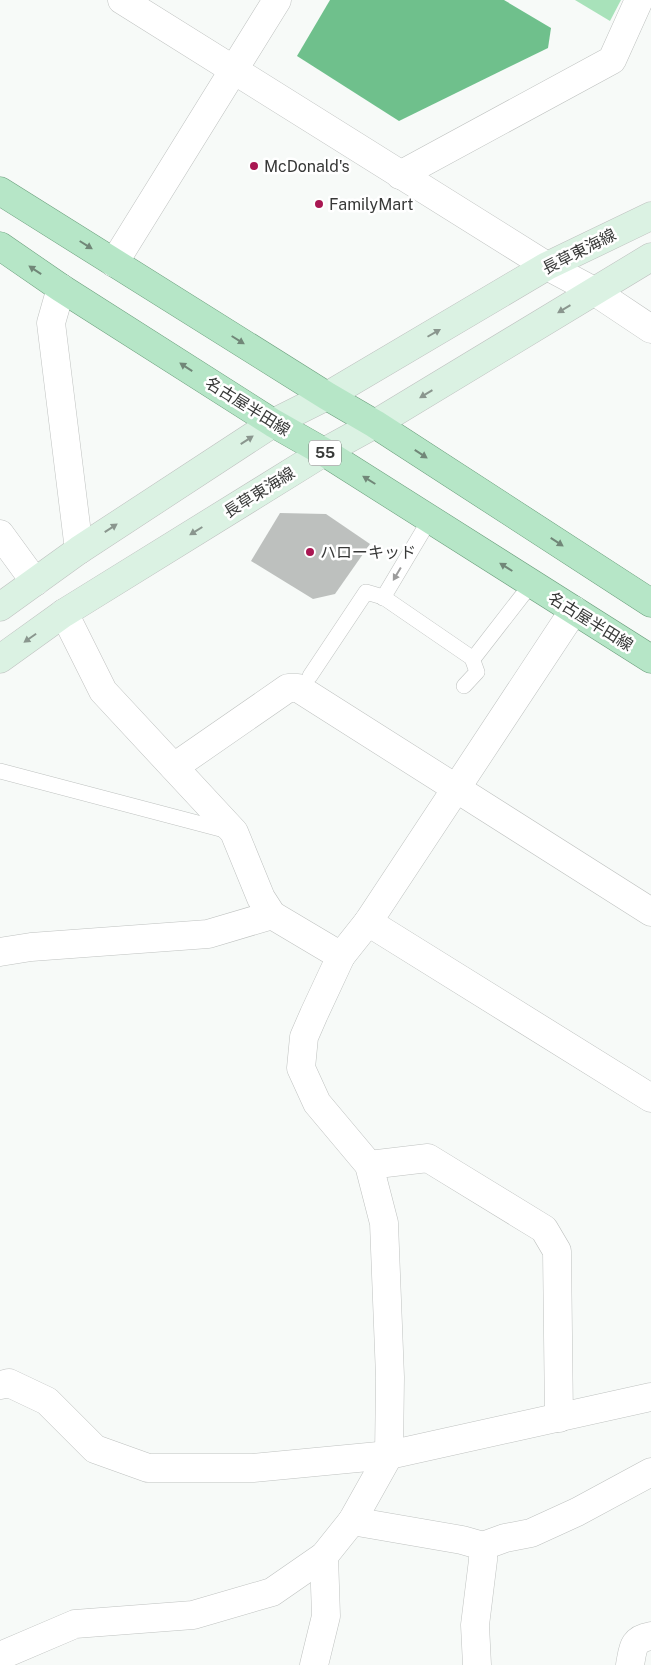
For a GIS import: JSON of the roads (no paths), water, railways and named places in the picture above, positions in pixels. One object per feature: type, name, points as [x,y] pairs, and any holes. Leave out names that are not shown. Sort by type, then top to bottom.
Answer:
[{"type":"main road","points":[[0,191],[327,396],[375,424],[651,603]]},
{"type":"main road","name":"長草東海線","points":[[0,607],[79,550],[274,423],[327,396],[547,266],[651,216]]},
{"type":"main road","name":"名古屋半田線","points":[[0,246],[61,288],[651,659]]},
{"type":"main road","name":"長草東海線","points":[[0,659],[64,613],[324,452],[375,424],[651,257]]},
{"type":"street","points":[[122,0],[547,266],[594,291],[651,329]]},
{"type":"street","points":[[114,262],[277,0]]},
{"type":"street","points":[[400,175],[612,60],[639,0]]},
{"type":"street","points":[[61,288],[51,323],[79,550]]},
{"type":"street","points":[[0,534],[35,582]]},
{"type":"street","points":[[0,1656],[75,1624],[193,1615],[272,1592],[324,1556],[352,1521],[389,1455],[390,1377],[384,1223],[369,1166],[317,1103],[301,1068],[304,1037],[341,956],[368,922],[574,610]]},
{"type":"street","points":[[64,613],[103,691],[234,832],[261,898],[272,915],[341,956]]},
{"type":"street","points":[[174,767],[288,688],[298,688],[651,912]]},
{"type":"street","points":[[0,952],[31,947],[208,934],[272,915]]},
{"type":"street","points":[[368,922],[651,1098]]},
{"type":"street","points":[[369,1166],[428,1158],[544,1229],[557,1251],[559,1418]]},
{"type":"street","points":[[0,1385],[9,1383],[47,1401],[95,1449],[148,1468],[253,1468],[389,1455],[651,1397]]},
{"type":"street","points":[[352,1521],[462,1540],[483,1546],[505,1538],[531,1533],[577,1512],[651,1472]]},
{"type":"street","points":[[477,1665],[475,1626],[483,1546]]},
{"type":"street","points":[[314,1665],[326,1616],[324,1556]]},
{"type":"street","points":[[630,1665],[634,1644],[640,1639],[651,1636]]},
{"type":"lane","points":[[383,597],[430,519]]},
{"type":"lane","points":[[472,659],[532,583]]},
{"type":"lane","points":[[310,676],[366,592],[383,597],[472,658],[477,672],[464,686]]},
{"type":"lane","points":[[0,771],[234,832]]},
{"type":"place","name":"McDonald's","points":[[254,166]]},
{"type":"place","name":"FamilyMart","points":[[319,204]]},
{"type":"place","name":"ハローキッド","points":[[310,552]]}]
